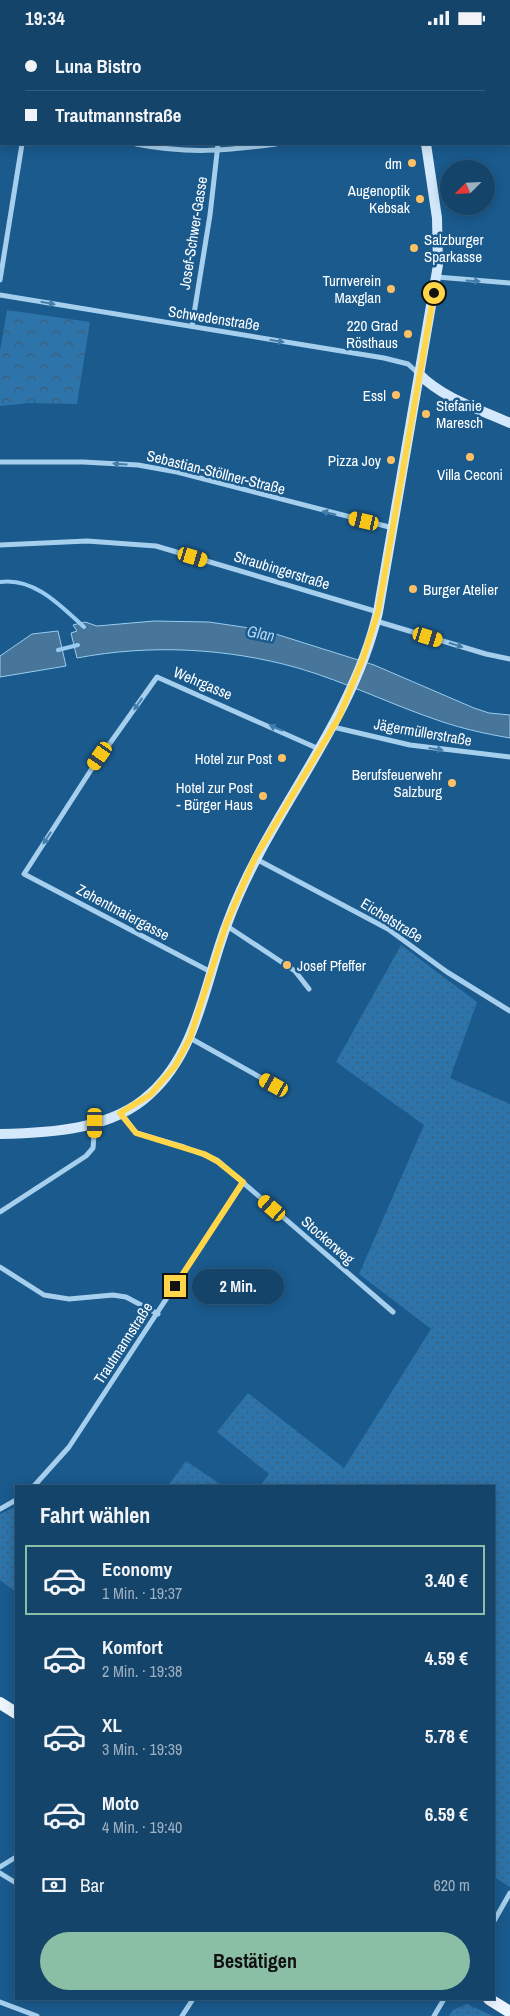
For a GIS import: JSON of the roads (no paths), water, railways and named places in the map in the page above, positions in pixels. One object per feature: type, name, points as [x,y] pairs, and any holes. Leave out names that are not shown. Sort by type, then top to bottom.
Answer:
[{"type":"main road","points":[[0,1703],[15,1712]]},
{"type":"main road","points":[[491,2000],[510,2012]]},
{"type":"street","points":[[0,280],[22,145]]},
{"type":"street","points":[[142,145],[172,150],[218,151],[268,145]]},
{"type":"street","name":"Josef-Schwer-Gasse","points":[[192,326],[218,145]]},
{"type":"street","points":[[0,1134],[54,1132],[95,1123],[120,1113],[150,1095],[175,1066],[190,1038],[226,925],[255,858],[334,727],[363,659],[377,616],[437,277],[437,218],[426,145]]},
{"type":"street","points":[[437,277],[510,283]]},
{"type":"street","name":"Schwedenstraße","points":[[0,295],[384,359],[408,364],[420,374]]},
{"type":"street","points":[[420,374],[432,387],[510,423]]},
{"type":"street","name":"Sebastian-Stöllner-Straße","points":[[0,462],[83,462],[138,465],[177,472],[394,528]]},
{"type":"street","name":"Straubingerstraße","points":[[0,545],[87,541],[156,545],[377,616],[486,654],[510,659]]},
{"type":"street","name":"Wehrgasse","points":[[24,874],[91,770],[157,677],[310,743],[319,749]]},
{"type":"street","name":"Jägermüllerstraße","points":[[334,727],[410,745],[510,757]]},
{"type":"street","name":"Eichetstraße","points":[[255,858],[388,929],[447,972],[510,1011]]},
{"type":"street","name":"Zehentmaiergasse","points":[[24,874],[211,972]]},
{"type":"street","points":[[226,925],[295,971],[309,989]]},
{"type":"street","points":[[190,1038],[274,1085]]},
{"type":"street","name":"Stockerweg","points":[[120,1113],[136,1133],[204,1154],[217,1161],[393,1312]]},
{"type":"street","points":[[0,1212],[86,1156],[93,1148],[95,1123]]},
{"type":"street","name":"Trautmannstraße","points":[[35,1485],[69,1447],[243,1182]]},
{"type":"street","points":[[0,1267],[44,1295],[69,1299],[113,1295],[126,1297],[158,1314]]},
{"type":"street","points":[[0,1509],[15,1501]]},
{"type":"street","points":[[0,1867],[15,1858]]},
{"type":"street","points":[[0,1873],[15,1882]]},
{"type":"street","points":[[495,1919],[510,1893]]},
{"type":"street","points":[[182,2016],[192,2000]]},
{"type":"street","points":[[434,2016],[443,2000]]},
{"type":"street","points":[[0,2002],[37,2016]]},
{"type":"water","points":[[154,621],[209,622],[263,630],[374,665],[474,708],[489,713],[510,715],[510,738],[449,724],[298,668],[244,656],[188,650],[160,650],[132,651],[77,658],[71,633],[77,631],[73,625],[85,622],[97,626]]},
{"type":"water","points":[[58,631],[66,666],[0,677],[0,656],[32,634]]},
{"type":"waterway","points":[[0,582],[24,584],[35,589],[56,602],[84,627]]},
{"type":"waterway","name":"Glan","points":[[58,650],[78,645]]},
{"type":"place","name":"dm","points":[[412,163]]},
{"type":"place","name":"Augenoptik Kebsak","points":[[420,199]]},
{"type":"place","name":"Salzburger Sparkasse","points":[[414,248]]},
{"type":"place","name":"Turnverein Maxglan","points":[[391,289]]},
{"type":"place","name":"220 Grad Rösthaus","points":[[408,334]]},
{"type":"place","name":"Essl","points":[[396,395]]},
{"type":"place","name":"Stefanie Maresch","points":[[426,414]]},
{"type":"place","name":"Villa Ceconi","points":[[470,457]]},
{"type":"place","name":"Pizza Joy","points":[[391,460]]},
{"type":"place","name":"Burger Atelier","points":[[413,589]]},
{"type":"place","name":"Hotel zur Post","points":[[282,758]]},
{"type":"place","name":"Berufsfeuerwehr Salzburg","points":[[452,783]]},
{"type":"place","name":"Hotel zur Post - Bürger Haus","points":[[263,796]]},
{"type":"place","name":"Josef Pfeffer","points":[[287,965]]}]
